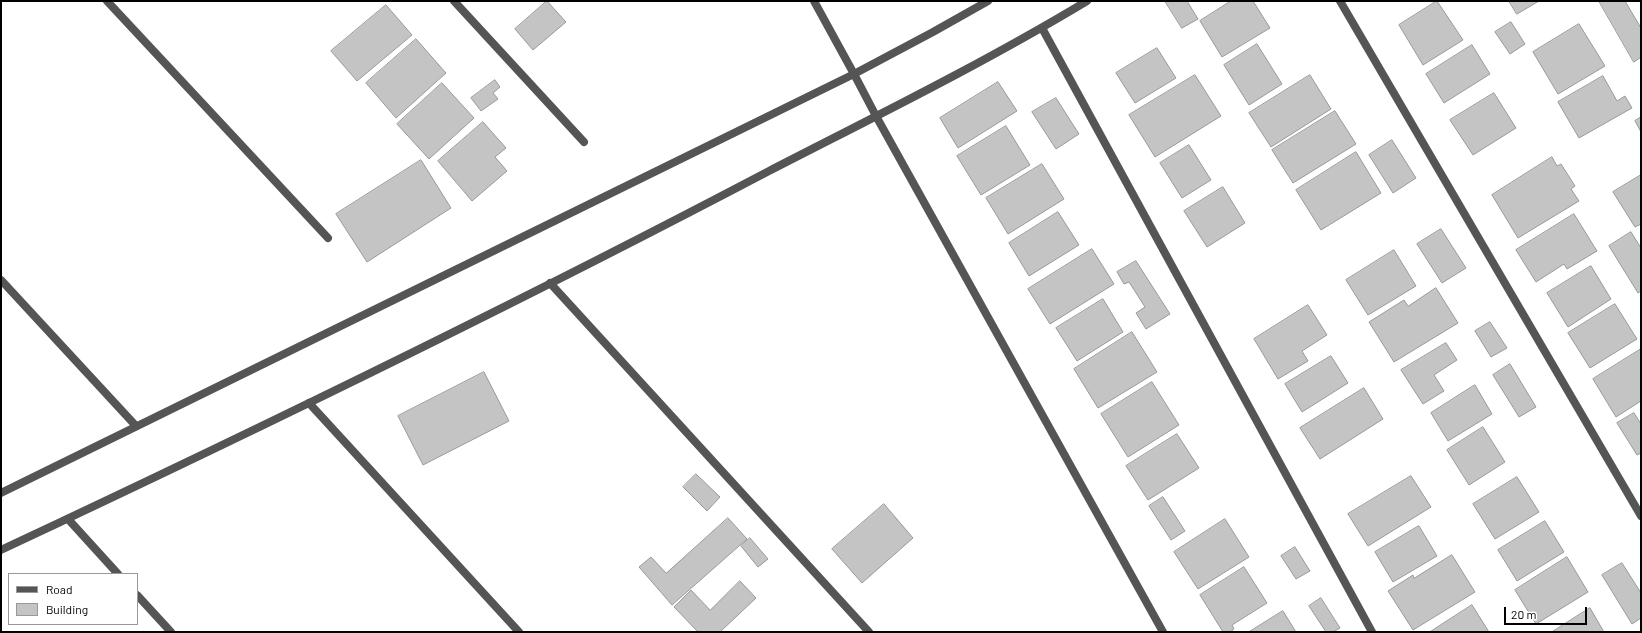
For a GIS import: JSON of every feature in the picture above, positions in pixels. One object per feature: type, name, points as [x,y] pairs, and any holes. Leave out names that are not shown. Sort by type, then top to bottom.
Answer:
[{"type":"street","points":[[107,1],[328,238]]},
{"type":"street","points":[[454,1],[584,142]]},
{"type":"street","points":[[814,1],[876,116],[1162,632]]},
{"type":"street","points":[[1,492],[854,74],[934,32],[988,1]]},
{"type":"street","points":[[1,550],[309,403],[659,229],[1042,28],[1087,1]]},
{"type":"street","points":[[1340,1],[1641,516]]},
{"type":"street","points":[[1042,28],[1372,632]]},
{"type":"street","points":[[1,280],[136,426]]},
{"type":"street","points":[[550,283],[869,632]]},
{"type":"street","points":[[309,403],[519,632]]},
{"type":"street","points":[[68,519],[117,573]]},
{"type":"street","points":[[138,596],[171,632]]},
{"type":"building","points":[[547,1],[566,22],[533,50],[515,29]]},
{"type":"building","points":[[1165,1],[1187,1],[1198,19],[1182,28]]},
{"type":"building","points":[[1231,1],[1253,1],[1270,28],[1222,57],[1200,21]]},
{"type":"building","points":[[1437,1],[1463,40],[1423,65],[1399,25]]},
{"type":"building","points":[[1509,1],[1539,1],[1517,14]]},
{"type":"building","points":[[1599,1],[1625,1],[1641,28],[1641,57],[1634,62]]},
{"type":"building","points":[[386,5],[412,35],[357,81],[331,51]]},
{"type":"building","points":[[1511,22],[1525,44],[1510,54],[1495,32]]},
{"type":"building","points":[[1579,24],[1605,66],[1558,94],[1533,52]]},
{"type":"building","points":[[416,39],[446,73],[396,118],[366,83]]},
{"type":"building","points":[[1257,44],[1282,84],[1249,105],[1224,65]]},
{"type":"building","points":[[1472,45],[1490,74],[1444,103],[1426,74]]},
{"type":"building","points":[[1157,48],[1176,78],[1135,103],[1116,73]]},
{"type":"building","points":[[1195,75],[1221,116],[1155,157],[1129,115]]},
{"type":"building","points":[[1310,75],[1331,109],[1271,147],[1249,113]]},
{"type":"building","points":[[1603,76],[1617,101],[1625,96],[1632,108],[1579,138],[1558,102]]},
{"type":"building","points":[[495,80],[500,87],[493,93],[498,99],[481,111],[471,98]]},
{"type":"building","points":[[998,82],[1017,111],[958,148],[940,118]]},
{"type":"building","points":[[442,83],[474,118],[429,159],[397,124]]},
{"type":"building","points":[[1494,93],[1516,128],[1473,155],[1450,120]]},
{"type":"building","points":[[1056,98],[1079,134],[1056,149],[1032,112]]},
{"type":"building","points":[[1335,111],[1356,144],[1293,183],[1272,150]]},
{"type":"building","points":[[1641,117],[1641,132],[1635,121]]},
{"type":"building","points":[[483,122],[506,148],[495,157],[507,171],[472,201],[438,161]]},
{"type":"building","points":[[1006,126],[1030,165],[981,195],[957,156]]},
{"type":"building","points":[[1392,140],[1416,178],[1393,193],[1369,155]]},
{"type":"building","points":[[1189,145],[1211,180],[1182,198],[1160,163]]},
{"type":"building","points":[[1356,152],[1381,193],[1321,230],[1296,190]]},
{"type":"building","points":[[1552,157],[1557,166],[1561,164],[1575,186],[1571,189],[1579,201],[1518,238],[1492,195]]},
{"type":"building","points":[[421,160],[451,208],[367,262],[336,214]]},
{"type":"building","points":[[1042,164],[1064,199],[1008,234],[986,198]]},
{"type":"building","points":[[1641,175],[1641,224],[1635,227],[1613,192]]},
{"type":"building","points":[[1223,187],[1245,223],[1207,247],[1184,211]]},
{"type":"building","points":[[1058,212],[1079,245],[1029,276],[1009,243]]},
{"type":"building","points":[[1574,214],[1597,251],[1567,269],[1564,264],[1536,282],[1516,250]]},
{"type":"building","points":[[1441,229],[1466,268],[1442,283],[1417,244]]},
{"type":"building","points":[[1631,232],[1641,248],[1641,291],[1638,293],[1609,246]]},
{"type":"building","points":[[1092,249],[1114,284],[1050,324],[1028,289]]},
{"type":"building","points":[[1394,250],[1416,286],[1368,315],[1346,280]]},
{"type":"building","points":[[1136,261],[1170,314],[1146,329],[1136,313],[1145,307],[1129,282],[1124,284],[1117,272]]},
{"type":"building","points":[[1591,266],[1611,299],[1568,327],[1547,293]]},
{"type":"building","points":[[1436,288],[1458,323],[1394,362],[1369,322],[1404,300],[1408,306]]},
{"type":"building","points":[[1103,299],[1123,332],[1077,361],[1056,328]]},
{"type":"building","points":[[1615,304],[1637,339],[1590,368],[1568,333]]},
{"type":"building","points":[[1308,305],[1327,335],[1302,351],[1308,361],[1278,379],[1254,339]]},
{"type":"building","points":[[1490,322],[1507,348],[1491,357],[1475,331]]},
{"type":"building","points":[[1132,332],[1157,372],[1098,408],[1074,369]]},
{"type":"building","points":[[1446,343],[1457,360],[1434,375],[1444,391],[1423,404],[1401,370]]},
{"type":"building","points":[[1641,349],[1641,401],[1616,417],[1593,379]]},
{"type":"building","points":[[1331,356],[1348,383],[1302,412],[1285,384]]},
{"type":"building","points":[[1510,364],[1536,407],[1519,417],[1493,375]]},
{"type":"building","points":[[484,372],[509,421],[423,465],[398,416]]},
{"type":"building","points":[[1152,382],[1179,425],[1128,457],[1101,414]]},
{"type":"building","points":[[1475,385],[1492,414],[1448,441],[1431,413]]},
{"type":"building","points":[[1364,388],[1383,419],[1320,459],[1300,428]]},
{"type":"building","points":[[1634,413],[1641,424],[1641,453],[1637,455],[1617,423]]},
{"type":"building","points":[[1483,427],[1505,462],[1469,485],[1447,450]]},
{"type":"building","points":[[1177,434],[1199,468],[1148,500],[1126,466]]},
{"type":"building","points":[[696,474],[720,497],[707,511],[683,487]]},
{"type":"building","points":[[1411,476],[1431,507],[1368,546],[1348,514]]},
{"type":"building","points":[[1517,477],[1539,512],[1495,539],[1473,504]]},
{"type":"building","points":[[1163,497],[1185,531],[1171,540],[1149,506]]},
{"type":"building","points":[[884,504],[913,538],[862,583],[832,549]]},
{"type":"building","points":[[728,518],[747,539],[672,605],[639,567],[651,557],[666,573]]},
{"type":"building","points":[[1225,519],[1249,557],[1198,589],[1174,552]]},
{"type":"building","points":[[1545,521],[1564,552],[1517,581],[1498,550]]},
{"type":"building","points":[[1419,526],[1437,556],[1393,582],[1375,552]]},
{"type":"building","points":[[750,538],[768,559],[758,567],[741,546]]},
{"type":"building","points":[[1295,547],[1310,571],[1296,579],[1281,556]]},
{"type":"building","points":[[1452,555],[1475,592],[1413,630],[1388,591],[1413,575],[1414,578]]},
{"type":"building","points":[[1567,557],[1588,592],[1536,624],[1515,590]]},
{"type":"building","points":[[1622,563],[1641,593],[1641,618],[1632,624],[1602,575]]},
{"type":"building","points":[[1244,567],[1267,603],[1232,625],[1234,629],[1230,632],[1223,632],[1200,595]]},
{"type":"building","points":[[740,581],[756,598],[720,632],[698,632],[674,607],[691,590],[710,610]]},
{"type":"building","points":[[1321,598],[1340,628],[1333,632],[1326,632],[1309,606]]},
{"type":"building","points":[[1472,605],[1489,632],[1430,632]]},
{"type":"building","points":[[1590,608],[1604,632],[1552,632]]},
{"type":"building","points":[[1283,611],[1296,632],[1249,632]]}]
